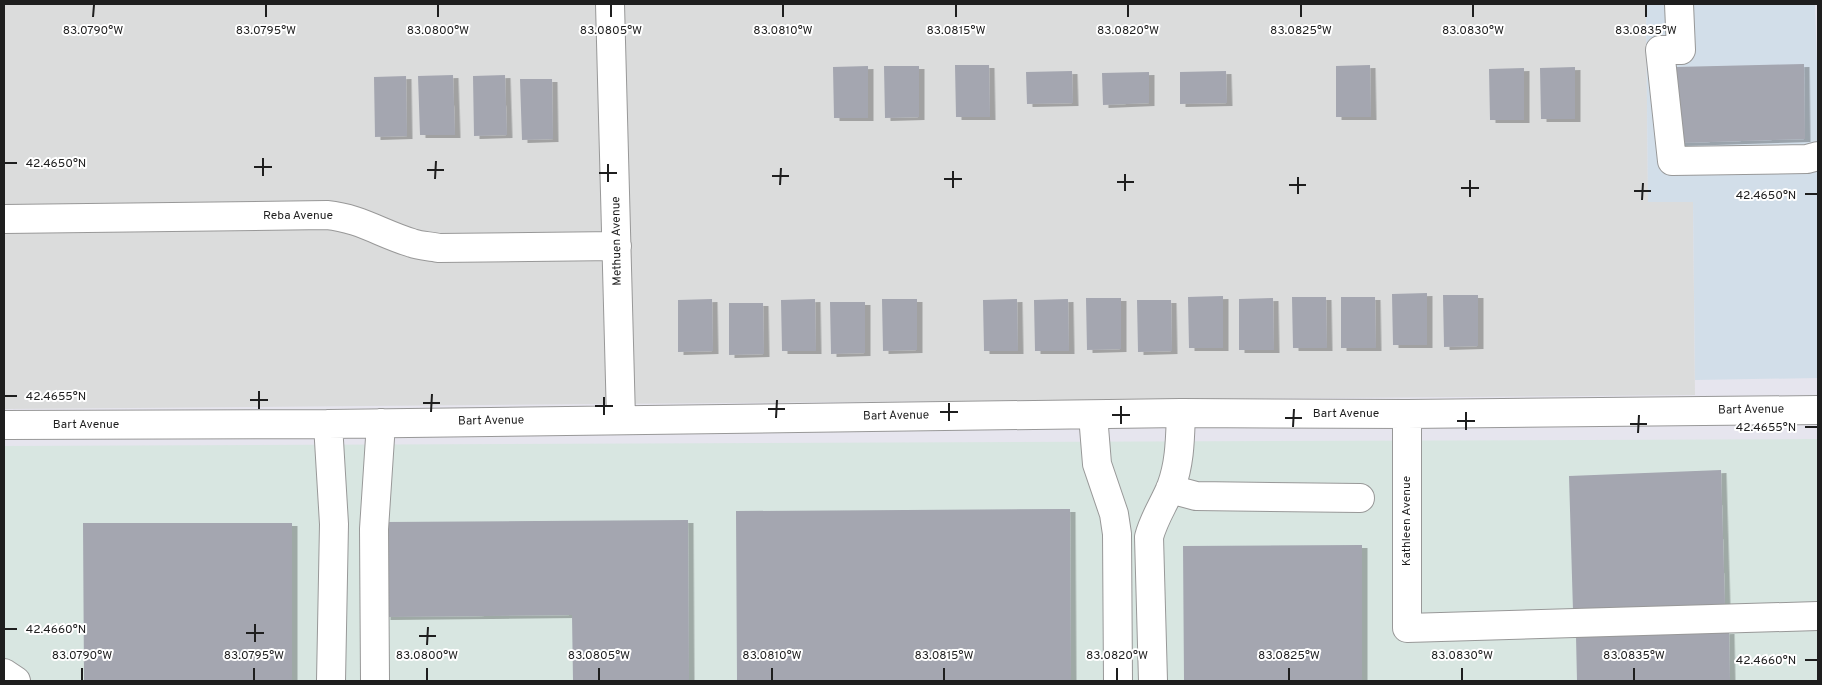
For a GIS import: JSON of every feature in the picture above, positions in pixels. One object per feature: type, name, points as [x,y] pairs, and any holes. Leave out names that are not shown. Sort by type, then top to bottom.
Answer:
[{"type":"street","name":"Methuen Avenue","points":[[610,4],[621,419]]},
{"type":"street","points":[[1679,4],[1681,50],[1660,50],[1672,161],[1807,159],[1818,156]]},
{"type":"street","name":"Reba Avenue","points":[[4,219],[327,215],[359,221],[413,244],[439,248],[617,246]]},
{"type":"street","name":"Bart Avenue","points":[[4,425],[328,424],[1181,413],[1406,414],[1818,410]]},
{"type":"street","points":[[1153,681],[1150,537],[1152,524],[1170,489],[1177,467],[1181,413]]},
{"type":"street","name":"Kathleen Avenue","points":[[1406,414],[1407,628],[1818,616]]},
{"type":"street","points":[[1093,415],[1097,464],[1114,514],[1117,534],[1118,681]]},
{"type":"street","points":[[375,681],[374,529],[381,423]]},
{"type":"street","points":[[328,424],[334,524],[331,681]]},
{"type":"street","points":[[1170,489],[1196,496],[1360,498]]},
{"type":"street","points":[[4,673],[16,681]]},
{"type":"shaded area","points":[[4,4],[1646,4],[1648,202],[1693,202],[1695,395],[4,409]]},
{"type":"shaded area","points":[[1646,4],[1815,4],[1818,95],[1818,378],[1695,380],[1693,202],[1648,202]]},
{"type":"shaded area","points":[[1818,439],[1818,681],[4,681],[4,446]]},
{"type":"building","points":[[1804,64],[1805,139],[1679,143],[1675,67]]},
{"type":"building","points":[[955,65],[989,65],[990,117],[956,117]]},
{"type":"building","points":[[1370,65],[1371,117],[1336,117],[1336,66]]},
{"type":"building","points":[[868,66],[868,118],[834,118],[833,67]]},
{"type":"building","points":[[884,66],[919,66],[919,117],[885,118]]},
{"type":"building","points":[[1575,67],[1575,119],[1541,119],[1540,68]]},
{"type":"building","points":[[1524,68],[1524,120],[1490,120],[1489,69]]},
{"type":"building","points":[[1072,71],[1073,103],[1027,104],[1026,72]]},
{"type":"building","points":[[1226,71],[1227,103],[1180,104],[1180,72]]},
{"type":"building","points":[[1149,72],[1149,103],[1103,105],[1102,73]]},
{"type":"building","points":[[453,75],[455,135],[420,135],[418,76]]},
{"type":"building","points":[[505,75],[507,135],[474,136],[473,76]]},
{"type":"building","points":[[406,76],[407,136],[375,137],[374,77]]},
{"type":"building","points":[[520,79],[552,79],[553,139],[522,140]]},
{"type":"building","points":[[1427,293],[1427,345],[1393,345],[1392,294]]},
{"type":"building","points":[[1443,295],[1478,295],[1478,346],[1444,347]]},
{"type":"building","points":[[1223,296],[1223,348],[1189,348],[1188,297]]},
{"type":"building","points":[[1292,297],[1326,297],[1327,348],[1293,348]]},
{"type":"building","points":[[1341,297],[1375,297],[1376,348],[1341,348]]},
{"type":"building","points":[[1086,298],[1121,298],[1121,349],[1087,350]]},
{"type":"building","points":[[1273,298],[1274,350],[1239,350],[1239,299]]},
{"type":"building","points":[[712,299],[713,351],[678,352],[678,300]]},
{"type":"building","points":[[815,299],[816,351],[782,351],[781,300]]},
{"type":"building","points":[[882,299],[917,299],[917,350],[883,351]]},
{"type":"building","points":[[1017,299],[1018,351],[984,351],[983,300]]},
{"type":"building","points":[[1068,299],[1069,351],[1035,351],[1034,300]]},
{"type":"building","points":[[1137,300],[1171,300],[1172,351],[1138,352]]},
{"type":"building","points":[[830,302],[865,302],[865,353],[831,354]]},
{"type":"building","points":[[729,303],[763,303],[764,354],[729,355]]},
{"type":"building","points":[[1721,470],[1725,606],[1573,611],[1569,476]]},
{"type":"building","points":[[1070,509],[1071,681],[737,681],[736,511]]},
{"type":"building","points":[[688,520],[689,681],[573,681],[572,615],[385,617],[384,522]]},
{"type":"building","points":[[83,523],[292,523],[292,681],[84,681]]},
{"type":"building","points":[[1362,545],[1362,681],[1184,681],[1183,546]]},
{"type":"building","points":[[1729,631],[1730,681],[1577,681],[1576,636]]}]
